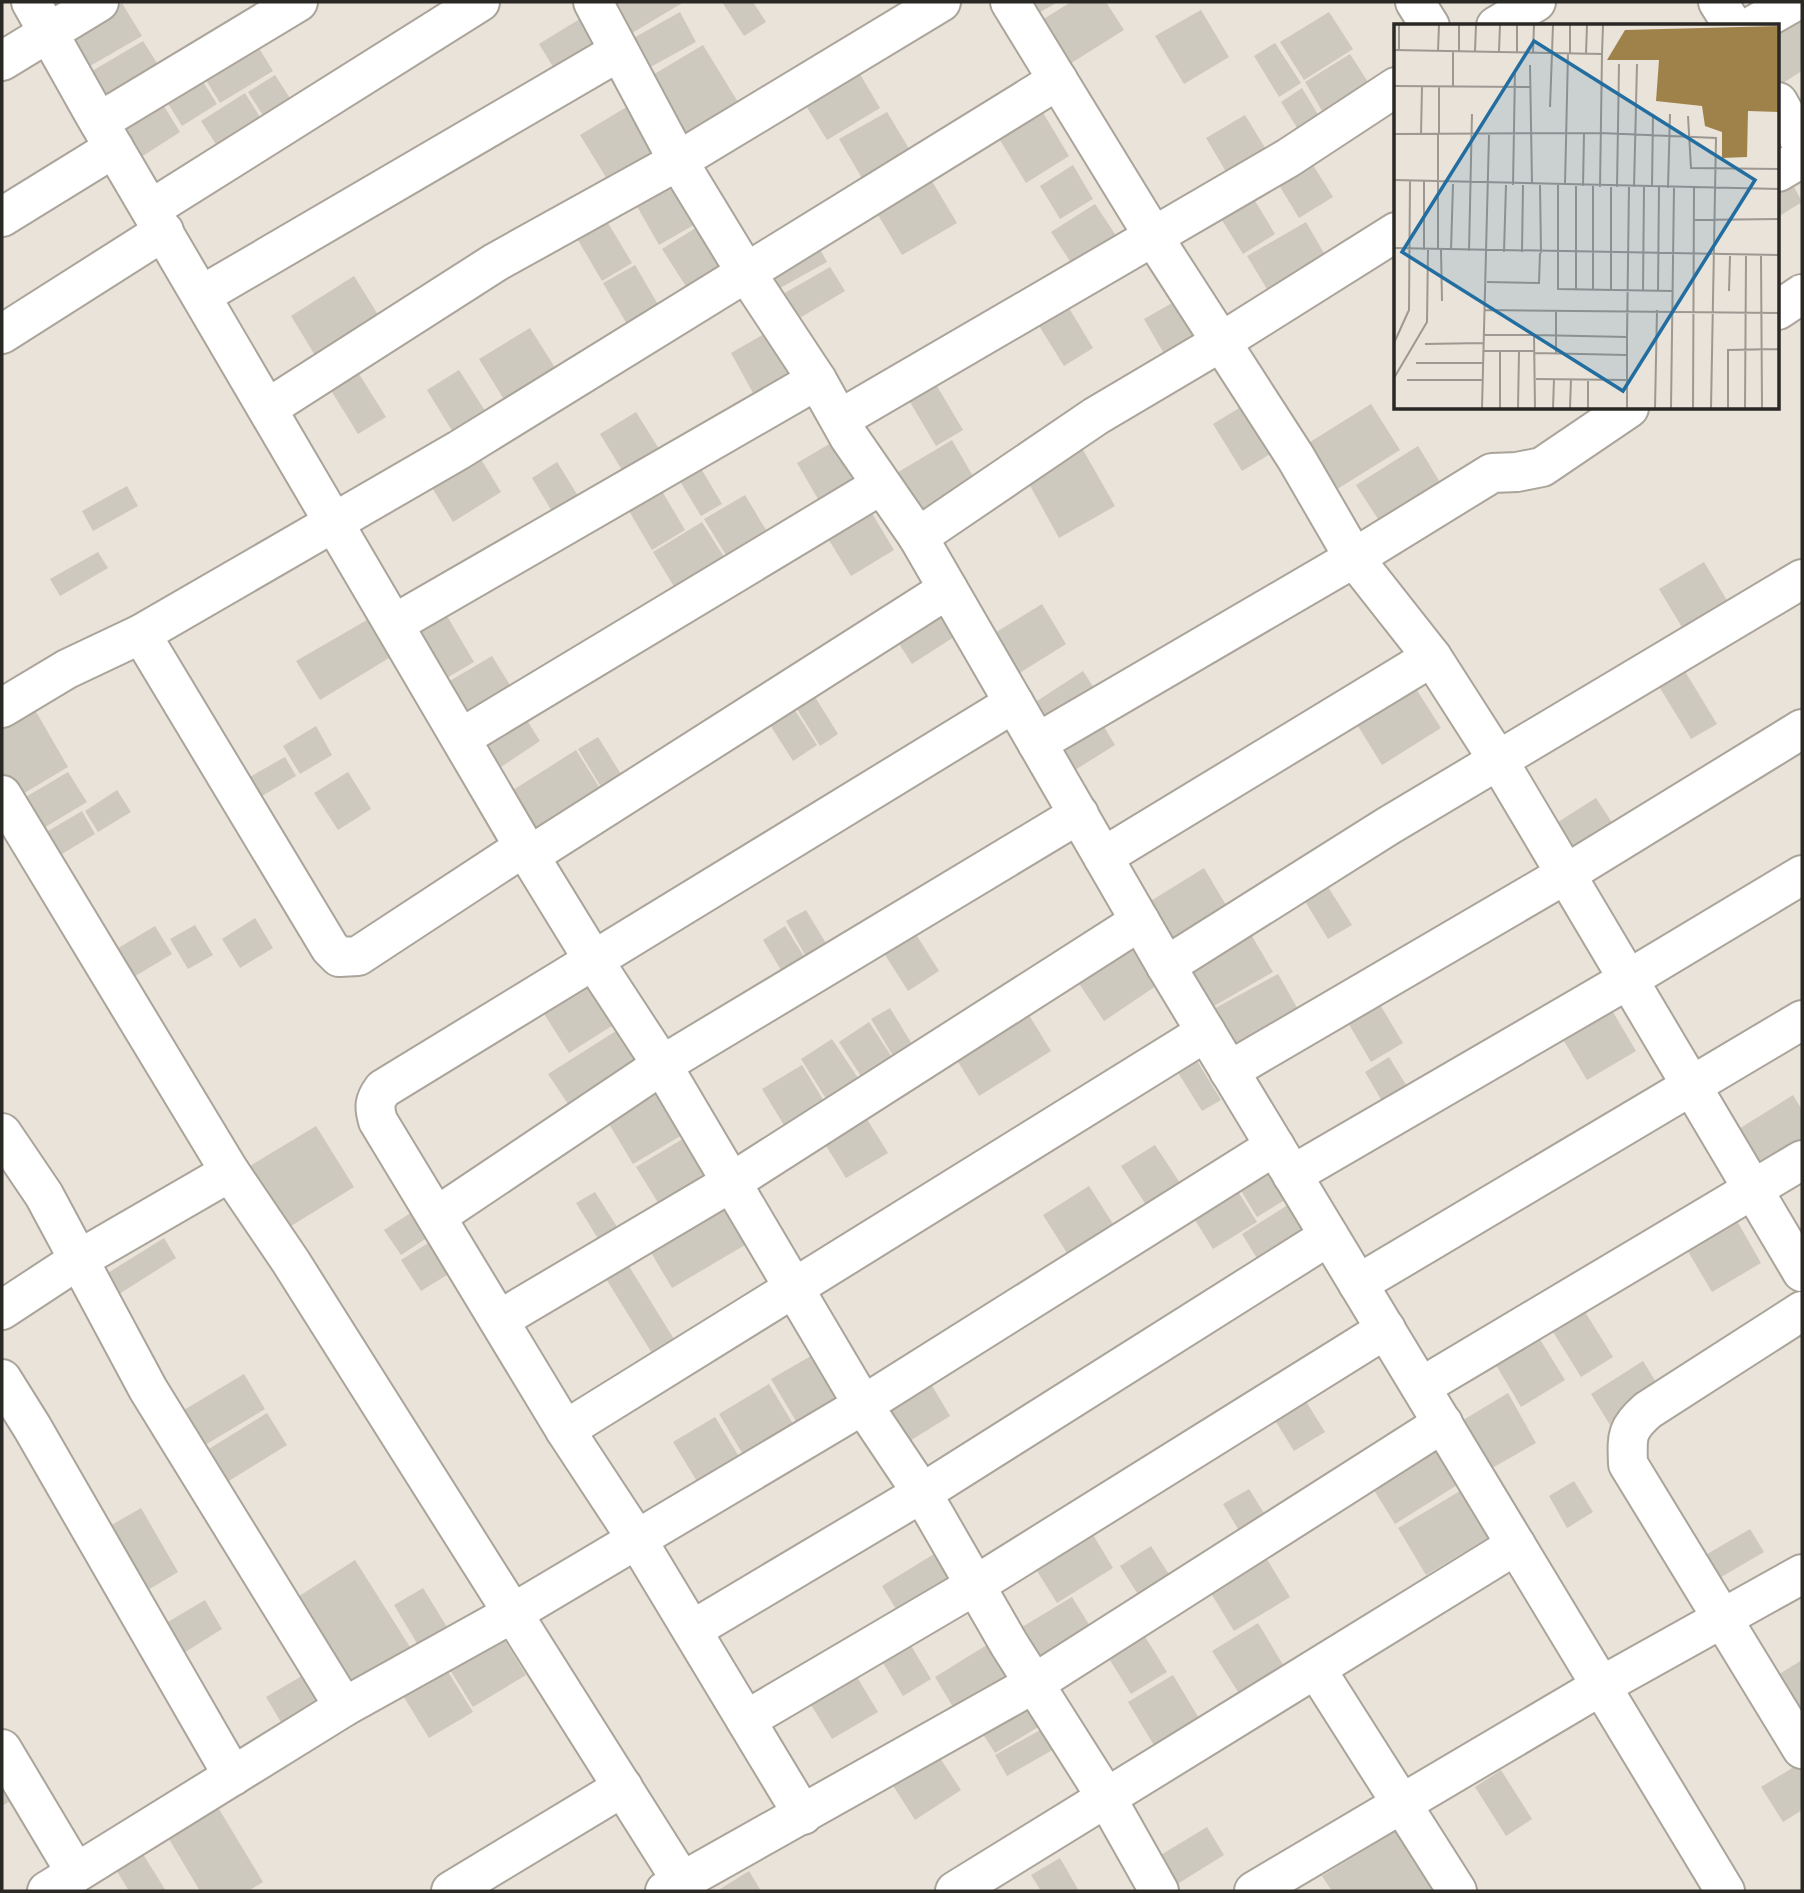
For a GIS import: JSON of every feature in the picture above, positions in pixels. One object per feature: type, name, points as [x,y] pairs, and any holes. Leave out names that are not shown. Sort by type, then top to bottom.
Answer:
[{"type":"street","points":[[2,61],[39,17],[99,2]]},
{"type":"street","points":[[2,217],[106,135],[298,2]]},
{"type":"street","points":[[2,334],[157,220],[480,2]]},
{"type":"street","points":[[593,2],[678,161],[881,485],[918,537],[1166,966],[1725,1891]]},
{"type":"street","points":[[268,408],[496,262],[678,161],[941,2]]},
{"type":"street","points":[[1010,2],[1153,235],[1296,458],[1354,558],[1432,657],[1498,760],[1802,1272]]},
{"type":"street","points":[[1415,2],[1429,24]]},
{"type":"street","points":[[1499,24],[1536,2]]},
{"type":"street","points":[[1718,2],[1732,24]]},
{"type":"street","points":[[1756,24],[1794,2]]},
{"type":"street","points":[[39,17],[527,851],[662,1065],[863,1405],[922,1493],[974,1586],[1106,1797],[1159,1891]]},
{"type":"street","points":[[202,295],[618,52]]},
{"type":"street","points":[[2,708],[67,670],[141,634],[458,450],[1058,80]]},
{"type":"street","points":[[840,419],[1288,158],[1394,88]]},
{"type":"street","points":[[1780,106],[1802,145]]},
{"type":"street","points":[[1780,171],[1802,158]]},
{"type":"street","points":[[918,537],[1097,416],[1394,233]]},
{"type":"street","points":[[1780,309],[1802,294]]},
{"type":"street","points":[[394,624],[817,380]]},
{"type":"street","points":[[1037,743],[1354,558],[1492,473],[1542,467],[1626,410]]},
{"type":"street","points":[[461,738],[881,485]]},
{"type":"street","points":[[1166,966],[1388,826],[1802,579]]},
{"type":"street","points":[[141,634],[331,948],[340,957],[358,956],[948,589]]},
{"type":"street","points":[[1103,857],[1432,657]]},
{"type":"street","points":[[803,1815],[636,1538],[565,1430],[378,1121],[374,1108],[375,1098],[383,1089],[1014,703]]},
{"type":"street","points":[[1230,1071],[1566,874],[1802,729]]},
{"type":"street","points":[[2,795],[230,1172],[291,1262],[623,1787],[679,1888],[1035,1683],[1443,1423]]},
{"type":"street","points":[[437,1216],[662,1065],[1079,814]]},
{"type":"street","points":[[2,1749],[61,1882],[344,1707],[513,1613],[636,1538],[1284,1161],[1629,979],[1802,875]]},
{"type":"street","points":[[499,1320],[732,1182],[1140,920]]},
{"type":"street","points":[[1359,1284],[1802,1020]]},
{"type":"street","points":[[565,1430],[1206,1032]]},
{"type":"street","points":[[2,1133],[44,1195],[148,1389],[344,1707]]},
{"type":"street","points":[[1420,1387],[1802,1160]]},
{"type":"street","points":[[2,1310],[78,1260],[230,1172]]},
{"type":"street","points":[[692,1630],[922,1493],[1329,1236]]},
{"type":"street","points":[[1802,1311],[1648,1410],[1632,1424],[1627,1439],[1628,1464],[1802,1749]]},
{"type":"street","points":[[746,1720],[974,1586],[1386,1329]]},
{"type":"street","points":[[2,1379],[233,1776]]},
{"type":"street","points":[[955,1891],[1516,1545]]},
{"type":"street","points":[[1254,1891],[1601,1686],[1802,1574]]},
{"type":"street","points":[[1316,1669],[1457,1891]]},
{"type":"street","points":[[452,1891],[623,1787]]},
{"type":"building","points":[[611,2],[684,2],[627,36]]},
{"type":"building","points":[[722,2],[753,2],[766,22],[744,36]]},
{"type":"building","points":[[1014,2],[1058,2],[1024,21]]},
{"type":"building","points":[[1071,2],[1106,2],[1124,30],[1057,72],[1029,28]]},
{"type":"building","points":[[122,3],[142,36],[78,73],[59,40]]},
{"type":"building","points":[[1201,10],[1229,57],[1184,84],[1155,36]]},
{"type":"building","points":[[680,12],[696,42],[647,69],[630,40]]},
{"type":"building","points":[[1329,12],[1353,49],[1304,80],[1280,42]]},
{"type":"building","points":[[1802,12],[1802,71],[1780,85],[1780,25]]},
{"type":"building","points":[[583,17],[599,43],[555,70],[539,44]]},
{"type":"building","points":[[254,40],[273,71],[220,103],[201,72]]},
{"type":"building","points":[[143,41],[165,76],[104,113],[82,77]]},
{"type":"building","points":[[1275,43],[1301,83],[1279,97],[1254,56]]},
{"type":"building","points":[[703,45],[741,107],[688,139],[651,76]]},
{"type":"building","points":[[1350,54],[1375,93],[1328,121],[1305,82]]},
{"type":"building","points":[[854,64],[880,108],[827,140],[800,96]]},
{"type":"building","points":[[197,72],[217,104],[182,126],[162,94]]},
{"type":"building","points":[[275,75],[295,106],[268,123],[248,92]]},
{"type":"building","points":[[1302,88],[1325,126],[1304,139],[1281,102]]},
{"type":"building","points":[[245,93],[265,125],[221,152],[201,121]]},
{"type":"building","points":[[159,98],[180,132],[135,161],[113,126]]},
{"type":"building","points":[[633,103],[663,151],[610,184],[580,135]]},
{"type":"building","points":[[1039,106],[1069,156],[1026,183],[995,132]]},
{"type":"building","points":[[887,112],[914,157],[866,185],[839,139]]},
{"type":"building","points":[[1245,115],[1270,156],[1231,180],[1206,138]]},
{"type":"building","points":[[1308,157],[1333,197],[1299,218],[1274,177]]},
{"type":"building","points":[[1073,165],[1093,199],[1060,219],[1040,186]]},
{"type":"building","points":[[671,173],[699,222],[659,245],[631,196]]},
{"type":"building","points":[[927,173],[957,223],[902,255],[872,205]]},
{"type":"building","points":[[1789,177],[1802,202],[1780,216],[1780,183]]},
{"type":"building","points":[[1248,189],[1275,234],[1243,254],[1215,209]]},
{"type":"building","points":[[1095,204],[1123,246],[1079,275],[1051,232]]},
{"type":"building","points":[[605,218],[632,263],[602,281],[575,235]]},
{"type":"building","points":[[1306,222],[1328,260],[1270,294],[1247,256]]},
{"type":"building","points":[[702,224],[728,267],[689,291],[662,249]]},
{"type":"building","points":[[815,240],[827,262],[780,288],[767,265]]},
{"type":"building","points":[[635,265],[663,313],[631,331],[603,283]]},
{"type":"building","points":[[830,267],[845,291],[798,319],[783,294]]},
{"type":"building","points":[[354,276],[385,326],[321,365],[291,316]]},
{"type":"building","points":[[1179,299],[1205,344],[1170,364],[1144,319]]},
{"type":"building","points":[[1066,303],[1093,348],[1064,366],[1036,321]]},
{"type":"building","points":[[530,328],[559,374],[508,406],[479,359]]},
{"type":"building","points":[[771,330],[798,379],[758,402],[731,353]]},
{"type":"building","points":[[354,366],[386,417],[358,434],[327,384]]},
{"type":"building","points":[[459,370],[487,414],[454,434],[427,390]]},
{"type":"building","points":[[934,381],[963,430],[936,446],[907,397]]},
{"type":"building","points":[[1371,404],[1400,450],[1331,493],[1302,447]]},
{"type":"building","points":[[1244,405],[1272,453],[1242,471],[1213,424]]},
{"type":"building","points":[[636,412],[664,457],[628,480],[600,434]]},
{"type":"building","points":[[952,440],[981,490],[919,526],[890,477]]},
{"type":"building","points":[[1078,441],[1115,506],[1059,538],[1023,473]]},
{"type":"building","points":[[831,443],[856,486],[822,506],[797,463]]},
{"type":"building","points":[[473,446],[501,492],[453,522],[425,476]]},
{"type":"building","points":[[1418,446],[1446,492],[1385,530],[1356,485]]},
{"type":"building","points":[[696,460],[722,504],[701,516],[675,473]]},
{"type":"building","points":[[557,462],[585,507],[559,523],[532,478]]},
{"type":"building","points":[[127,486],[138,506],[93,531],[82,511]]},
{"type":"building","points":[[659,486],[685,530],[652,550],[626,506]]},
{"type":"building","points":[[745,495],[772,540],[732,565],[704,519]]},
{"type":"building","points":[[867,505],[894,550],[851,576],[824,532]]},
{"type":"building","points":[[702,522],[731,568],[681,598],[653,552]]},
{"type":"building","points":[[98,552],[108,568],[60,596],[50,579]]},
{"type":"building","points":[[1704,562],[1734,612],[1689,639],[1659,589]]},
{"type":"building","points":[[1042,604],[1066,644],[1013,677],[988,637]]},
{"type":"building","points":[[942,611],[957,635],[912,664],[896,639]]},
{"type":"building","points":[[447,616],[474,662],[445,679],[418,633]]},
{"type":"building","points":[[367,620],[389,658],[320,700],[296,661]]},
{"type":"building","points":[[492,656],[518,698],[474,725],[448,682]]},
{"type":"building","points":[[1683,668],[1717,724],[1691,739],[1657,683]]},
{"type":"building","points":[[1083,671],[1098,694],[1045,728],[1031,705]]},
{"type":"building","points":[[1411,681],[1441,728],[1382,765],[1353,718]]},
{"type":"building","points":[[810,689],[838,734],[820,746],[792,701]]},
{"type":"building","points":[[789,701],[817,745],[793,761],[765,717]]},
{"type":"building","points":[[35,710],[68,767],[16,798],[2,774],[2,729]]},
{"type":"building","points":[[523,714],[540,741],[495,771],[477,744]]},
{"type":"building","points":[[1097,715],[1115,745],[1067,775],[1048,746]]},
{"type":"building","points":[[316,726],[332,755],[300,774],[283,746]]},
{"type":"building","points":[[598,737],[624,779],[604,792],[578,749]]},
{"type":"building","points":[[576,750],[606,798],[537,841],[507,794]]},
{"type":"building","points":[[285,757],[296,776],[250,803],[239,783]]},
{"type":"building","points":[[68,772],[87,802],[37,832],[19,801]]},
{"type":"building","points":[[348,772],[371,809],[338,830],[314,793]]},
{"type":"building","points":[[117,790],[131,812],[98,832],[85,811]]},
{"type":"building","points":[[1596,798],[1615,827],[1565,858],[1547,829]]},
{"type":"building","points":[[82,811],[95,834],[57,857],[43,834]]},
{"type":"building","points":[[1204,868],[1232,915],[1178,949],[1149,902]]},
{"type":"building","points":[[1323,879],[1352,925],[1328,939],[1300,893]]},
{"type":"building","points":[[806,910],[830,950],[809,962],[786,921]]},
{"type":"building","points":[[255,918],[273,948],[240,968],[222,939]]},
{"type":"building","points":[[1245,924],[1273,972],[1209,1009],[1181,962]]},
{"type":"building","points":[[195,925],[213,955],[188,969],[170,939]]},
{"type":"building","points":[[155,926],[172,954],[127,981],[110,953]]},
{"type":"building","points":[[785,926],[813,971],[790,985],[763,940]]},
{"type":"building","points":[[912,928],[939,971],[908,991],[880,947]]},
{"type":"building","points":[[1127,941],[1156,986],[1104,1021],[1074,976]]},
{"type":"building","points":[[1278,974],[1303,1018],[1235,1056],[1210,1011]]},
{"type":"building","points":[[591,978],[618,1022],[569,1053],[541,1009]]},
{"type":"building","points":[[1376,998],[1403,1043],[1371,1062],[1344,1016]]},
{"type":"building","points":[[1024,1007],[1051,1051],[979,1096],[952,1052]]},
{"type":"building","points":[[1610,1007],[1636,1051],[1587,1080],[1561,1036]]},
{"type":"building","points":[[890,1008],[918,1054],[899,1066],[871,1019]]},
{"type":"building","points":[[869,1022],[899,1068],[868,1087],[839,1042]]},
{"type":"building","points":[[616,1031],[644,1073],[576,1116],[548,1074]]},
{"type":"building","points":[[832,1039],[864,1087],[832,1108],[801,1059]]},
{"type":"building","points":[[1191,1051],[1221,1100],[1202,1111],[1172,1063]]},
{"type":"building","points":[[1389,1057],[1414,1098],[1389,1113],[1365,1072]]},
{"type":"building","points":[[802,1065],[830,1111],[790,1135],[762,1089]]},
{"type":"building","points":[[657,1088],[684,1134],[633,1164],[606,1119]]},
{"type":"building","points":[[1793,1095],[1802,1110],[1802,1149],[1753,1180],[1726,1137]]},
{"type":"building","points":[[862,1111],[888,1153],[846,1178],[820,1136]]},
{"type":"building","points":[[316,1126],[354,1187],[283,1231],[245,1169]]},
{"type":"building","points":[[686,1137],[714,1184],[665,1214],[636,1167]]},
{"type":"building","points":[[1155,1145],[1182,1186],[1148,1208],[1121,1166]]},
{"type":"building","points":[[1267,1163],[1288,1198],[1257,1217],[1235,1181]]},
{"type":"building","points":[[1234,1185],[1257,1222],[1213,1249],[1190,1212]]},
{"type":"building","points":[[1089,1186],[1120,1235],[1074,1264],[1043,1215]]},
{"type":"building","points":[[595,1192],[624,1238],[605,1250],[576,1203]]},
{"type":"building","points":[[720,1201],[745,1245],[672,1288],[646,1244]]},
{"type":"building","points":[[1291,1203],[1312,1237],[1263,1268],[1242,1234]]},
{"type":"building","points":[[423,1205],[439,1230],[401,1255],[384,1230]]},
{"type":"building","points":[[1733,1214],[1761,1263],[1712,1292],[1683,1243]]},
{"type":"building","points":[[441,1235],[460,1267],[421,1291],[401,1260]]},
{"type":"building","points":[[164,1238],[176,1258],[108,1301],[95,1281]]},
{"type":"building","points":[[622,1255],[677,1344],[655,1358],[600,1269]]},
{"type":"building","points":[[1582,1307],[1613,1357],[1581,1377],[1550,1327]]},
{"type":"building","points":[[1536,1333],[1565,1380],[1521,1407],[1493,1360]]},
{"type":"building","points":[[816,1353],[845,1402],[800,1428],[771,1379]]},
{"type":"building","points":[[1643,1361],[1662,1392],[1610,1425],[1591,1394]]},
{"type":"building","points":[[244,1374],[265,1409],[195,1451],[174,1416]]},
{"type":"building","points":[[928,1379],[950,1416],[905,1444],[882,1407]]},
{"type":"building","points":[[769,1384],[798,1432],[748,1463],[719,1414]]},
{"type":"building","points":[[1508,1393],[1536,1443],[1487,1471],[1460,1422]]},
{"type":"building","points":[[1302,1395],[1325,1432],[1294,1451],[1271,1414]]},
{"type":"building","points":[[267,1413],[287,1445],[219,1487],[199,1455]]},
{"type":"building","points":[[715,1417],[743,1463],[701,1488],[673,1442]]},
{"type":"building","points":[[1436,1440],[1462,1482],[1395,1524],[1369,1482]]},
{"type":"building","points":[[1574,1481],[1593,1512],[1567,1528],[1549,1496]]},
{"type":"building","points":[[1465,1488],[1493,1535],[1426,1575],[1398,1528]]},
{"type":"building","points":[[1249,1489],[1272,1526],[1246,1542],[1223,1504]]},
{"type":"building","points":[[141,1508],[178,1572],[133,1599],[96,1534]]},
{"type":"building","points":[[1089,1528],[1113,1568],[1057,1603],[1032,1563]]},
{"type":"building","points":[[1750,1529],[1764,1552],[1711,1583],[1697,1560]]},
{"type":"building","points":[[1151,1546],[1175,1584],[1144,1604],[1120,1566]]},
{"type":"building","points":[[1262,1551],[1290,1597],[1234,1631],[1206,1585]]},
{"type":"building","points":[[934,1554],[957,1591],[905,1624],[882,1586]]},
{"type":"building","points":[[355,1560],[415,1655],[351,1696],[290,1602]]},
{"type":"building","points":[[423,1588],[453,1637],[424,1655],[394,1605]]},
{"type":"building","points":[[1072,1597],[1093,1631],[1038,1665],[1017,1630]]},
{"type":"building","points":[[205,1600],[222,1629],[174,1659],[156,1629]]},
{"type":"building","points":[[1258,1623],[1285,1668],[1240,1695],[1212,1651]]},
{"type":"building","points":[[1139,1627],[1167,1672],[1131,1694],[1103,1649]]},
{"type":"building","points":[[500,1633],[526,1675],[473,1707],[447,1665]]},
{"type":"building","points":[[907,1639],[931,1679],[903,1696],[879,1656]]},
{"type":"building","points":[[990,1643],[1016,1687],[961,1720],[935,1677]]},
{"type":"building","points":[[1802,1660],[1802,1718],[1771,1679]]},
{"type":"building","points":[[445,1667],[473,1712],[429,1738],[402,1694]]},
{"type":"building","points":[[312,1670],[333,1706],[288,1734],[266,1697]]},
{"type":"building","points":[[854,1672],[878,1712],[832,1739],[808,1700]]},
{"type":"building","points":[[1173,1675],[1203,1725],[1158,1752],[1128,1702]]},
{"type":"building","points":[[1026,1703],[1040,1726],[995,1753],[981,1731]]},
{"type":"building","points":[[1044,1728],[1056,1748],[1007,1776],[995,1755]]},
{"type":"building","points":[[938,1755],[961,1790],[915,1820],[892,1784]]},
{"type":"building","points":[[1802,1762],[1802,1810],[1783,1822],[1761,1787]]},
{"type":"building","points":[[1501,1770],[1532,1819],[1506,1836],[1475,1787]]},
{"type":"building","points":[[2,1784],[12,1800],[2,1806]]},
{"type":"building","points":[[216,1804],[263,1882],[248,1891],[200,1891],[166,1834]]},
{"type":"building","points":[[1404,1826],[1440,1885],[1428,1891],[1332,1891],[1322,1876]]},
{"type":"building","points":[[1207,1827],[1224,1855],[1171,1888],[1154,1859]]},
{"type":"building","points":[[141,1851],[166,1891],[129,1891],[115,1868]]},
{"type":"building","points":[[1060,1858],[1079,1891],[1041,1891],[1031,1875]]},
{"type":"building","points":[[749,1871],[761,1891],[717,1891]]}]
